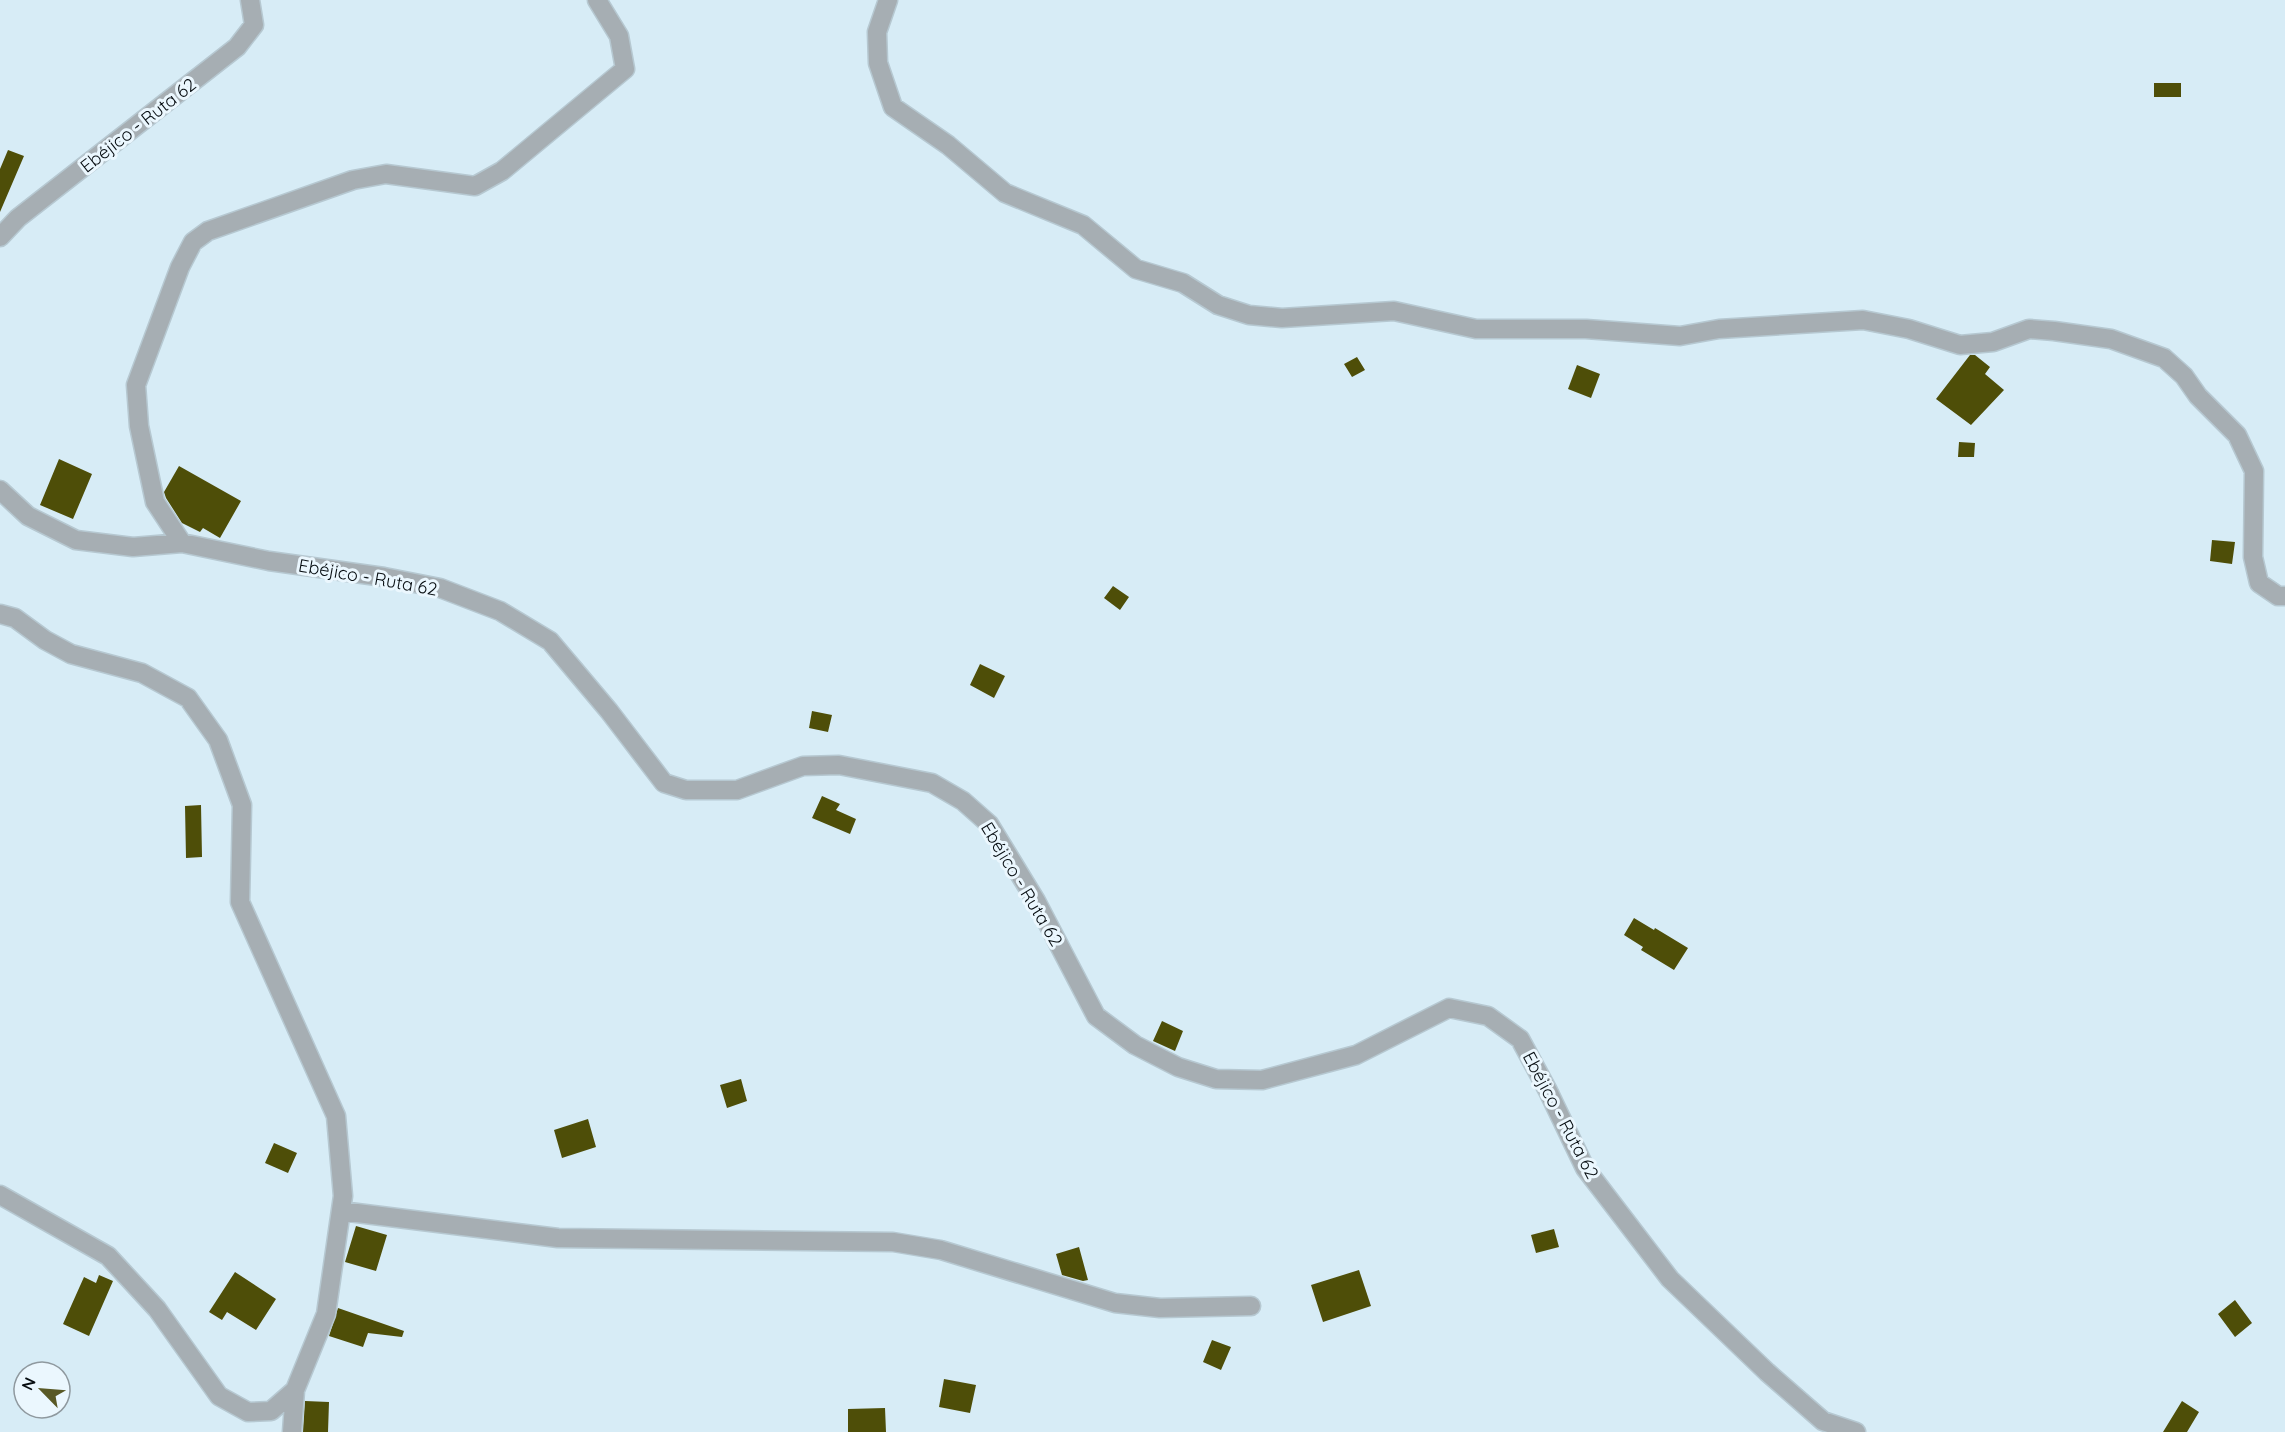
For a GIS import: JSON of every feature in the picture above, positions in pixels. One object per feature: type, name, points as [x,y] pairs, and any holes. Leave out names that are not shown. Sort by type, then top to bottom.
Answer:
[{"type":"street","name":"Ebéjico - Ruta 62","points":[[0,237],[18,218],[237,47],[254,25],[250,0]]},
{"type":"street","points":[[182,543],[155,502],[139,426],[136,386],[176,276],[193,242],[208,231],[353,180],[386,174],[475,186],[502,171],[625,69],[619,36],[597,0]]},
{"type":"street","points":[[888,0],[877,32],[878,63],[893,107],[948,145],[1005,193],[1083,225],[1136,269],[1183,283],[1218,305],[1249,315],[1282,318],[1394,311],[1476,329],[1586,329],[1680,336],[1719,329],[1863,321],[1909,328],[1960,345],[1994,342],[2029,329],[2054,331],[2111,339],[2164,358],[2184,376],[2198,396],[2237,435],[2254,471],[2253,557],[2259,583],[2278,596],[2285,596]]},
{"type":"street","name":"Ebéjico - Ruta 62","points":[[0,490],[28,516],[76,540],[133,547],[182,543],[269,561],[384,577],[440,588],[500,610],[550,641],[609,711],[663,783],[686,790],[737,790],[803,766],[839,765],[932,783],[963,801],[989,824],[1036,901],[1096,1016],[1135,1046],[1178,1067],[1216,1079],[1262,1080],[1356,1055],[1449,1008],[1488,1016],[1520,1039],[1585,1168],[1670,1279],[1823,1422],[1856,1432]]},
{"type":"street","points":[[0,614],[15,618],[45,640],[71,654],[142,673],[188,698],[218,740],[242,805],[240,902],[336,1116],[343,1196],[327,1314],[295,1390],[292,1432]]},
{"type":"street","points":[[0,1195],[108,1256],[157,1310],[219,1396],[248,1412],[271,1411],[295,1390]]},
{"type":"street","points":[[341,1211],[558,1238],[893,1242],[941,1250],[1115,1304],[1160,1308],[1251,1306]]},
{"type":"building","points":[[2154,83],[2181,83],[2181,97],[2154,97]]},
{"type":"building","points":[[8,150],[24,156],[0,212],[0,169]]},
{"type":"building","points":[[1970,355],[1975,355],[1990,367],[1985,374],[2004,390],[1971,425],[1936,399]]},
{"type":"building","points":[[1357,357],[1365,370],[1352,377],[1344,364]]},
{"type":"building","points":[[1577,365],[1600,374],[1591,398],[1568,389]]},
{"type":"building","points":[[1959,442],[1975,443],[1974,457],[1958,457]]},
{"type":"building","points":[[59,459],[92,474],[73,519],[40,505]]},
{"type":"building","points":[[179,466],[241,501],[220,538],[203,528],[200,532],[182,523],[166,498],[164,492]]},
{"type":"building","points":[[2212,540],[2235,542],[2232,564],[2210,561]]},
{"type":"building","points":[[1113,586],[1129,597],[1120,610],[1104,598]]},
{"type":"building","points":[[980,664],[1005,676],[994,698],[970,685]]},
{"type":"building","points":[[812,711],[832,715],[828,732],[809,728]]},
{"type":"building","points":[[822,796],[840,804],[836,810],[856,819],[850,834],[812,818]]},
{"type":"building","points":[[201,805],[202,857],[186,858],[185,806]]},
{"type":"building","points":[[1634,918],[1688,948],[1674,970],[1641,950],[1643,947],[1624,935]]},
{"type":"building","points":[[1162,1021],[1183,1031],[1175,1051],[1153,1041]]},
{"type":"building","points":[[741,1079],[747,1101],[727,1108],[720,1085]]},
{"type":"building","points":[[588,1119],[596,1147],[562,1158],[554,1130]]},
{"type":"building","points":[[274,1143],[297,1153],[288,1173],[265,1163]]},
{"type":"building","points":[[356,1226],[387,1235],[376,1271],[345,1262]]},
{"type":"building","points":[[1554,1229],[1559,1247],[1536,1253],[1531,1235]]},
{"type":"building","points":[[1079,1247],[1088,1280],[1083,1281],[1062,1275],[1056,1254]]},
{"type":"building","points":[[1359,1270],[1371,1306],[1323,1322],[1311,1285]]},
{"type":"building","points":[[235,1272],[276,1299],[256,1330],[227,1312],[222,1320],[209,1312]]},
{"type":"building","points":[[99,1275],[113,1281],[89,1336],[63,1324],[84,1277],[96,1283]]},
{"type":"building","points":[[2235,1300],[2252,1323],[2235,1337],[2218,1314]]},
{"type":"building","points":[[338,1308],[404,1331],[402,1337],[368,1333],[363,1347],[329,1336]]},
{"type":"building","points":[[1212,1340],[1231,1347],[1221,1370],[1203,1362]]},
{"type":"building","points":[[944,1379],[976,1385],[970,1413],[939,1407]]},
{"type":"building","points":[[305,1401],[329,1402],[328,1432],[303,1432]]},
{"type":"building","points":[[2182,1401],[2199,1412],[2187,1432],[2163,1432]]},
{"type":"building","points":[[885,1408],[886,1432],[848,1432],[848,1409]]}]
